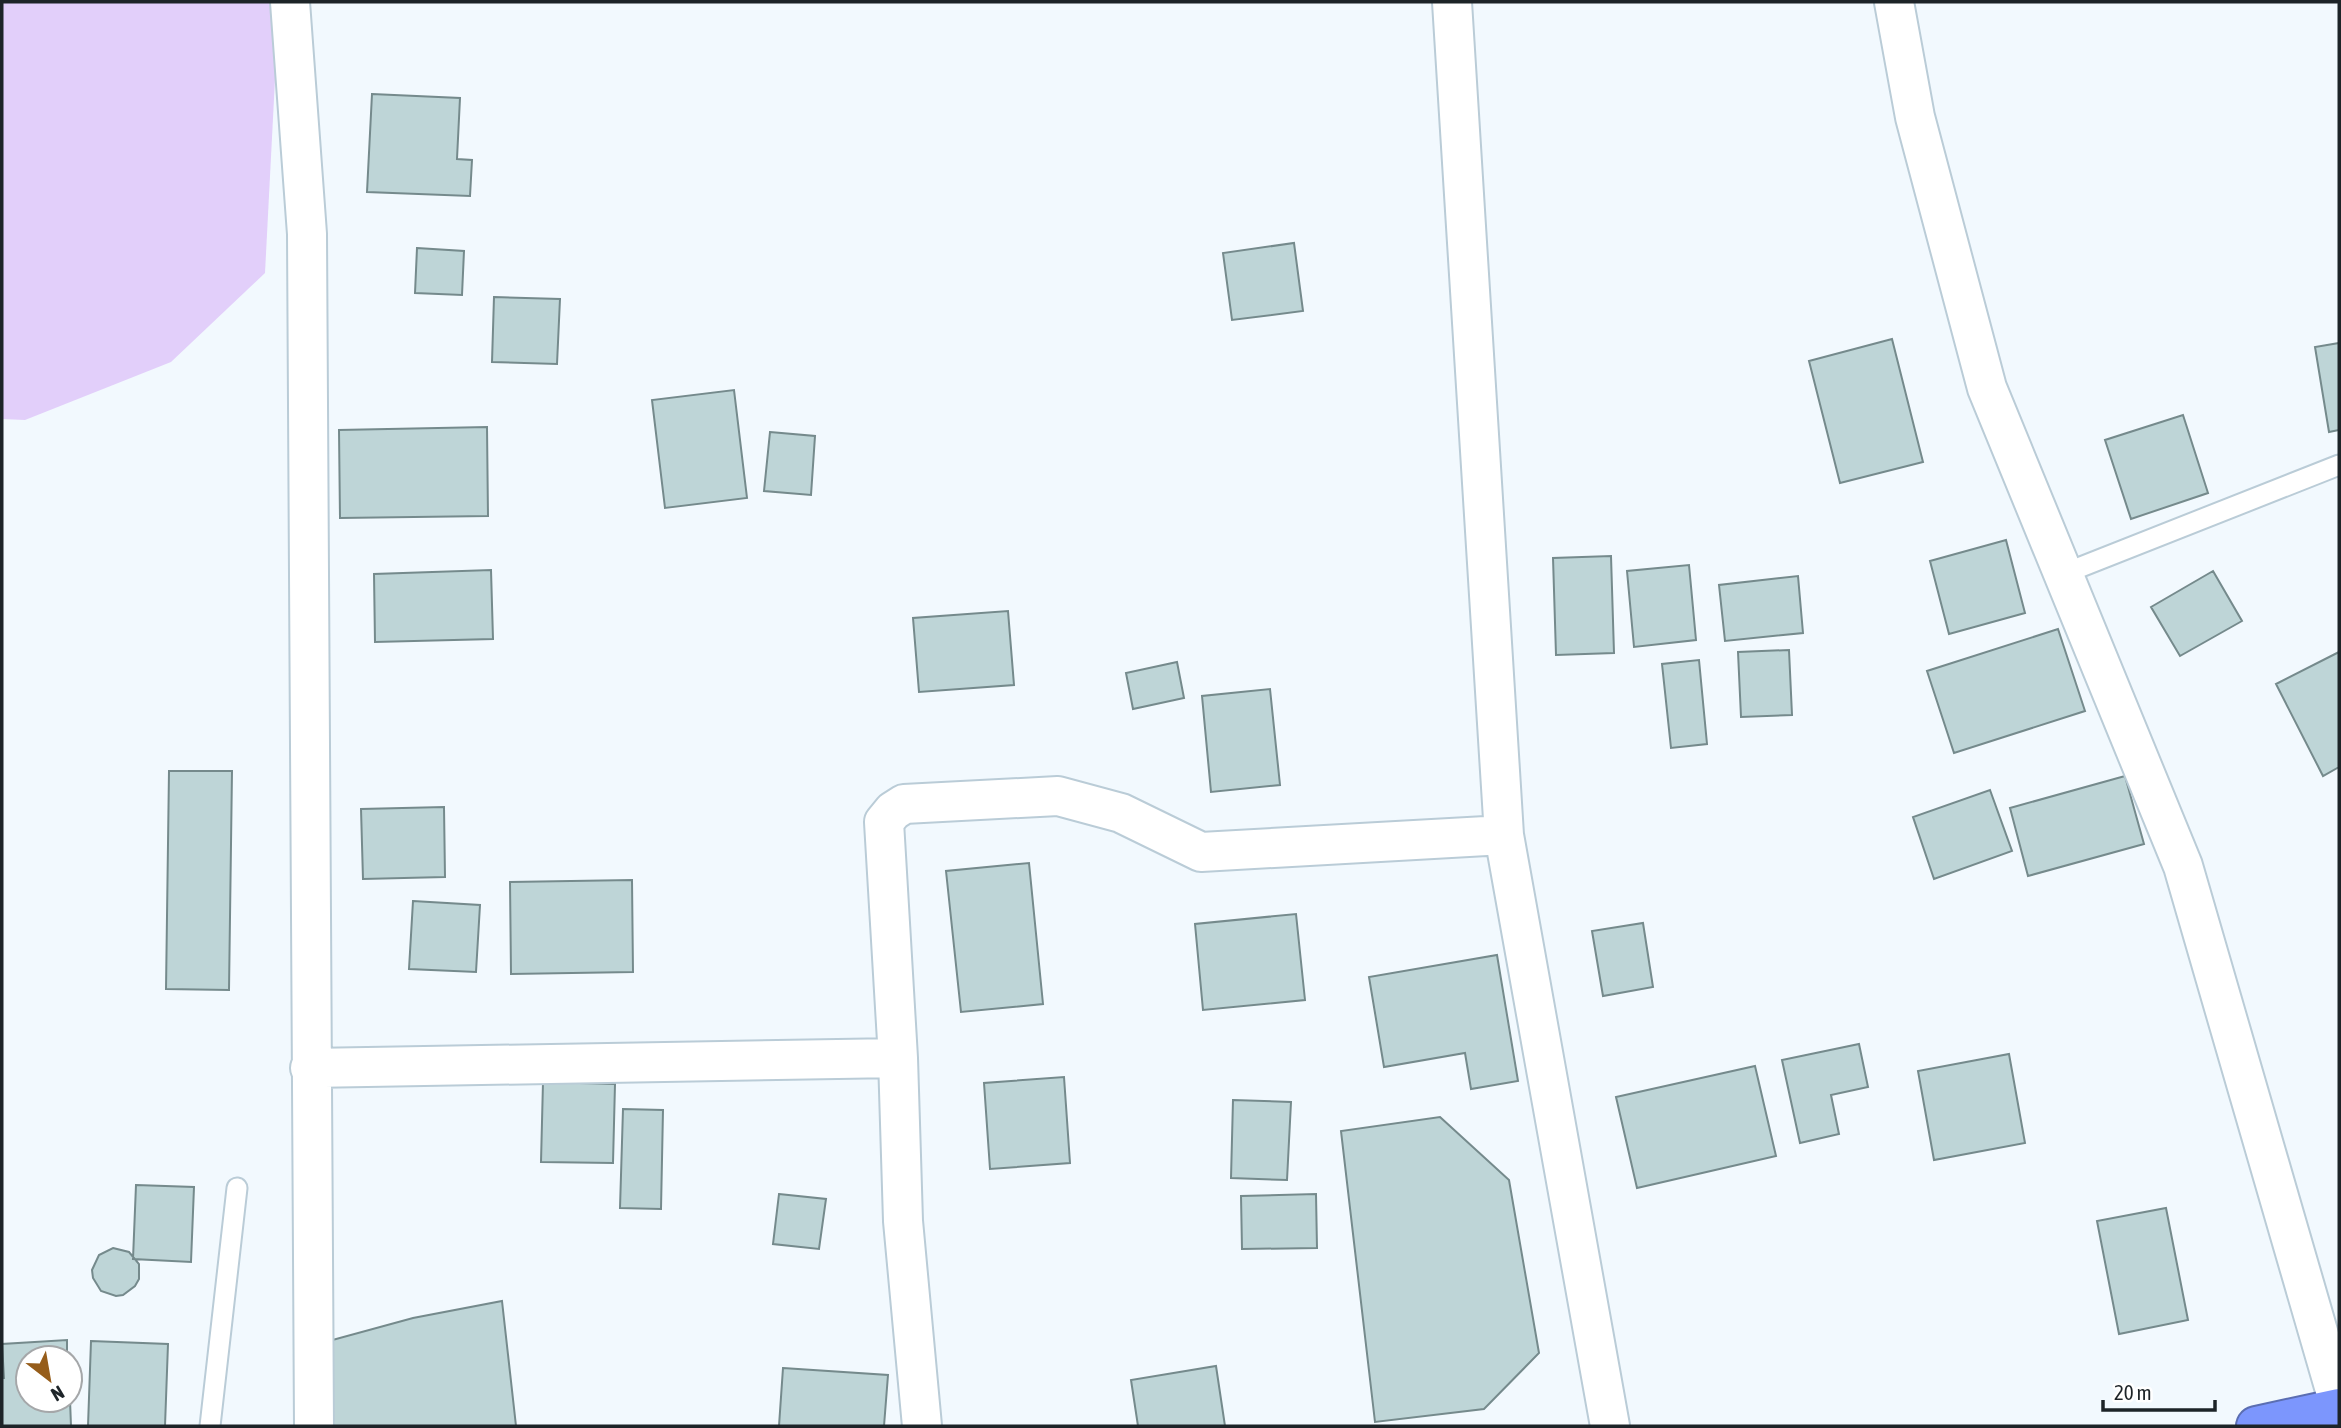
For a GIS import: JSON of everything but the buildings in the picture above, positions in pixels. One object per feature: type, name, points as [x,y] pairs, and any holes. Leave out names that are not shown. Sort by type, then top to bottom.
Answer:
[{"type":"highway","points":[[2256,1426],[2339,1406]]},
{"type":"street","points":[[290,2],[307,234],[314,1426]]},
{"type":"street","points":[[1452,2],[1504,835],[1611,1426]]},
{"type":"street","points":[[1894,2],[1915,117],[1987,388],[2183,866],[2339,1406]]},
{"type":"street","points":[[922,1426],[902,1222],[898,1058],[884,822],[893,811],[904,804],[1058,796],[1121,813],[1200,852],[1504,835]]},
{"type":"street","points":[[310,1068],[898,1058]]},
{"type":"lane","points":[[2063,574],[2339,465]]},
{"type":"lane","points":[[210,1426],[237,1188]]},
{"type":"shaded area","points":[[2,2],[279,2],[265,273],[171,362],[25,420],[2,419]]}]
